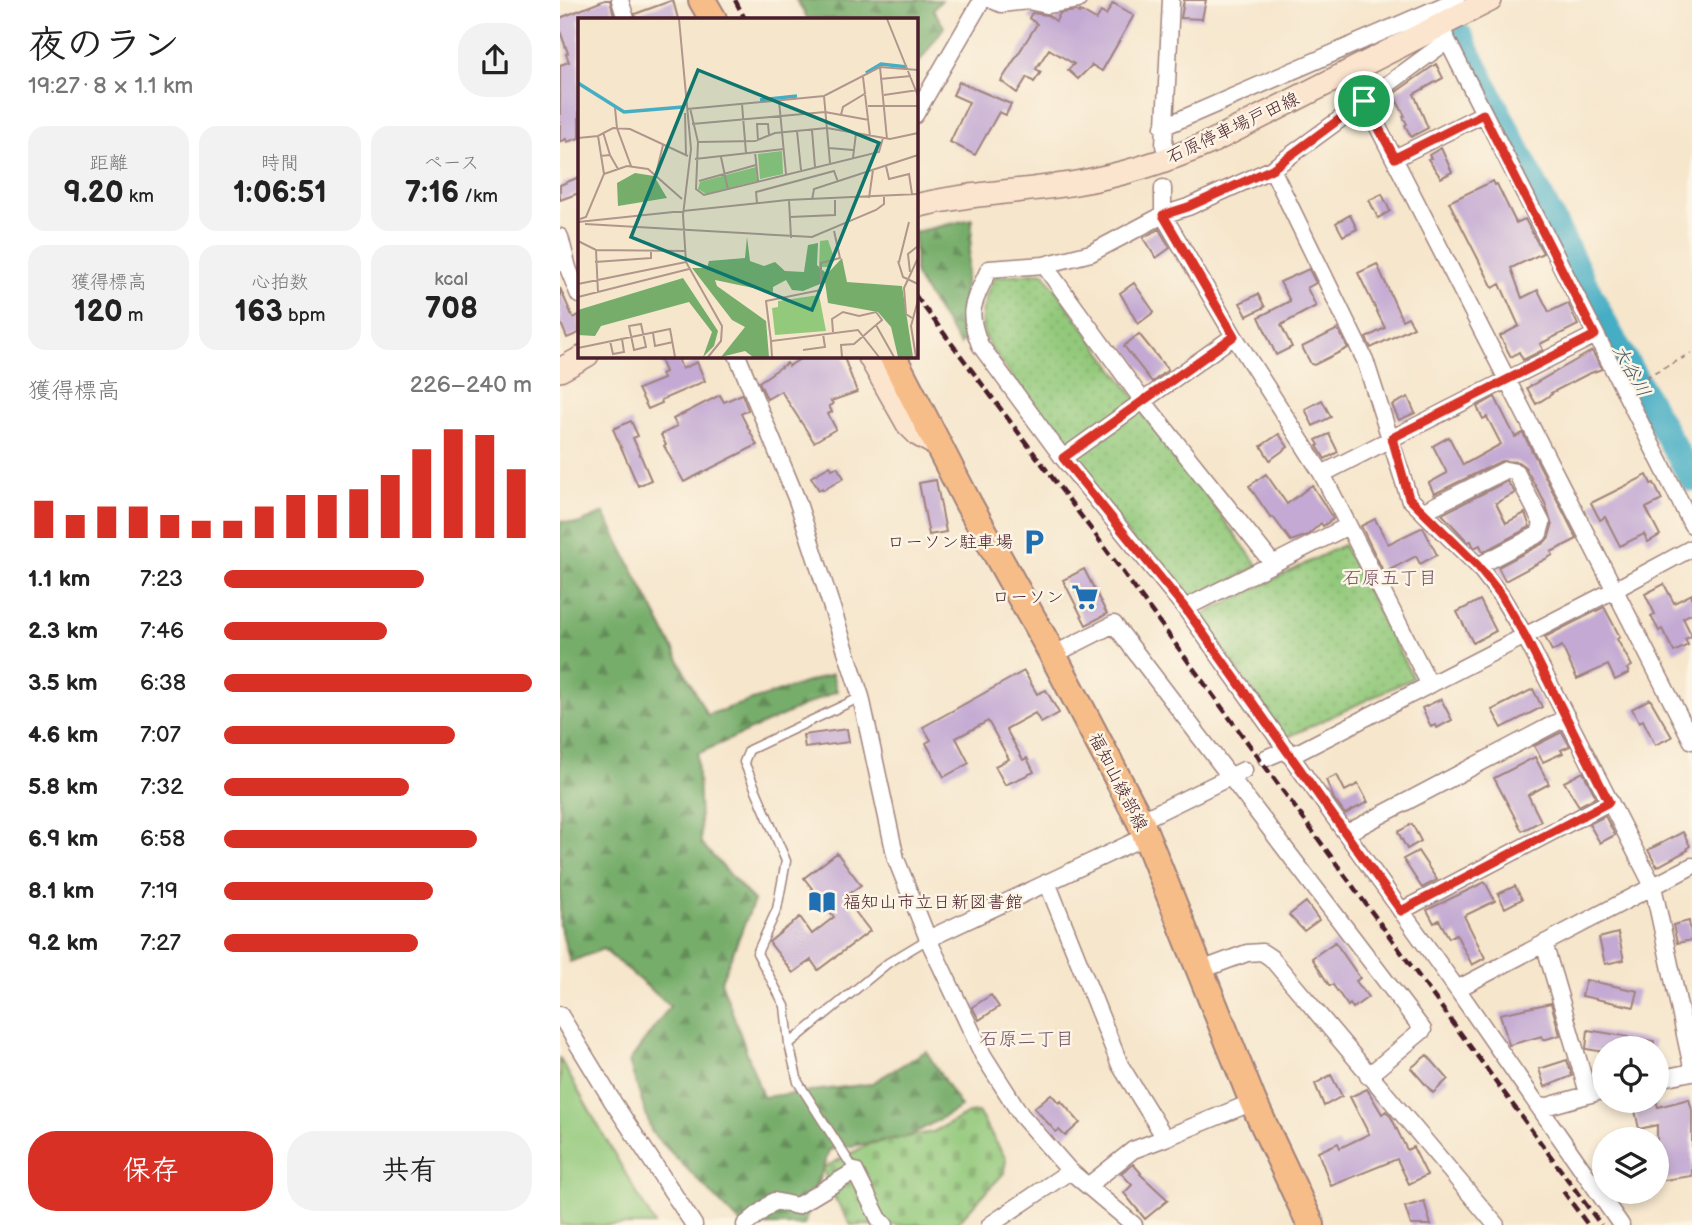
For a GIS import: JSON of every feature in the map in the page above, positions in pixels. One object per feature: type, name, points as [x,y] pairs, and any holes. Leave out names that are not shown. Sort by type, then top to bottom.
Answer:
[{"type":"main road","name":"石原停車場戸田線","points":[[917,206],[1076,183],[1168,160],[1443,33],[1481,1]]},
{"type":"main road","points":[[560,370],[583,357]]},
{"type":"main road","points":[[870,357],[908,424],[919,435],[940,447]]},
{"type":"main road","name":"福知山綾部線","points":[[892,357],[968,503],[1054,655],[1143,829],[1253,1102],[1311,1225]]},
{"type":"street","points":[[620,0],[626,18]]},
{"type":"street","points":[[917,113],[982,0]]},
{"type":"street","points":[[992,0],[1001,4],[1028,1],[1047,5],[1078,0]]},
{"type":"street","points":[[1164,146],[1171,0]]},
{"type":"street","points":[[1163,127],[1343,58],[1456,0]]},
{"type":"street","points":[[1621,1225],[1347,833],[1185,608],[1063,458],[980,345],[973,328],[971,311],[989,269],[1044,265],[1091,253],[1163,215],[1188,207],[1272,169],[1443,33],[1692,525]]},
{"type":"street","points":[[1362,95],[1692,741]]},
{"type":"street","points":[[1395,158],[1483,114]]},
{"type":"street","points":[[1272,169],[1365,360],[1409,498],[1478,566],[1502,596],[1653,886],[1692,1070],[1669,1076]]},
{"type":"street","points":[[1164,188],[1163,215],[1234,336],[1322,474],[1430,685]]},
{"type":"street","points":[[560,237],[578,293]]},
{"type":"street","points":[[1044,265],[1143,401],[1273,564]]},
{"type":"street","points":[[1322,474],[1595,335]]},
{"type":"street","points":[[1063,458],[1234,336]]},
{"type":"street","points":[[738,357],[797,500],[861,697],[896,859],[928,939],[983,1055],[1021,1115],[1070,1171],[1133,1225]]},
{"type":"street","points":[[1424,511],[1506,470],[1516,472],[1542,523],[1539,534],[1478,566]]},
{"type":"street","points":[[1185,608],[1348,526]]},
{"type":"street","points":[[1266,758],[1289,752],[1430,685],[1692,548]]},
{"type":"street","points":[[1054,655],[1114,624],[1237,774],[1423,1030],[1368,1076]]},
{"type":"street","points":[[1347,833],[1567,717]]},
{"type":"street","points":[[928,939],[1047,882],[1237,774]]},
{"type":"street","points":[[1401,911],[1609,802]]},
{"type":"street","points":[[1457,989],[1692,866]]},
{"type":"street","points":[[1047,882],[1120,1065],[1165,1138]]},
{"type":"street","points":[[1544,943],[1588,1093]]},
{"type":"street","points":[[1201,970],[1247,953],[1262,952],[1271,958],[1496,1225]]},
{"type":"street","points":[[560,1015],[613,1102],[694,1225]]},
{"type":"street","points":[[1541,1108],[1592,1092]]},
{"type":"street","points":[[1089,1185],[1133,1150],[1253,1102]]},
{"type":"street","points":[[745,1225],[774,1201],[797,1206],[855,1171],[879,1219],[885,1225]]},
{"type":"street","points":[[990,1225],[1070,1171]]},
{"type":"lane","points":[[855,1171],[798,1082],[789,1044],[785,1006],[757,953],[777,909],[786,861],[744,762],[749,750],[861,697]]},
{"type":"lane","points":[[789,1044],[888,963],[928,939]]},
{"type":"path","points":[[1622,390],[1692,353]]},
{"type":"green space","points":[[796,0],[942,0],[933,9],[944,27],[917,65],[917,18],[807,18]]},
{"type":"green space","points":[[972,219],[963,296],[966,334],[960,345],[917,279],[917,232]]},
{"type":"green space","points":[[1043,272],[1258,566],[1182,607],[990,347],[982,329],[982,312],[994,277]]},
{"type":"green space","points":[[604,513],[707,715],[832,674],[837,691],[697,754],[701,843],[754,901],[721,981],[763,1097],[870,1084],[926,1051],[961,1107],[910,1136],[829,1150],[804,1225],[742,1225],[652,1133],[629,1062],[670,1006],[603,949],[570,962],[560,926],[560,521],[578,524]]},
{"type":"green space","points":[[1343,545],[1413,678],[1286,738],[1200,616]]},
{"type":"green space","points":[[560,1059],[655,1225],[560,1225]]},
{"type":"green space","points":[[978,1112],[1006,1159],[1004,1173],[955,1225],[851,1225],[831,1192],[823,1168],[869,1144],[933,1132],[969,1113]]},
{"type":"building","points":[[605,0],[610,0],[614,16],[578,18],[578,138],[567,142],[566,139],[560,142],[560,65],[569,62],[560,31],[560,18]]},
{"type":"building","points":[[673,0],[678,18],[636,18],[635,14]]},
{"type":"building","points":[[1184,0],[1206,0],[1202,19],[1181,18]]},
{"type":"building","points":[[1113,3],[1134,15],[1102,71],[1092,65],[1078,79],[1068,70],[1074,64],[1049,49],[1036,69],[1041,72],[1034,82],[1027,77],[1017,93],[1001,81],[1037,24],[1029,18],[1032,13],[1047,15],[1056,21],[1060,13],[1080,11],[1096,20],[1101,12],[1106,15]]},
{"type":"building","points":[[1436,64],[1443,78],[1414,94],[1428,128],[1411,137],[1405,125],[1405,116],[1393,94]]},
{"type":"building","points":[[959,82],[1011,104],[1006,115],[999,112],[975,155],[950,142],[969,102],[953,95]]},
{"type":"building","points":[[1441,148],[1452,172],[1441,178],[1428,159],[1431,158],[1429,155]]},
{"type":"building","points":[[578,177],[578,193],[560,200],[560,185]]},
{"type":"building","points":[[1493,181],[1516,223],[1525,219],[1543,253],[1511,268],[1522,298],[1538,290],[1549,312],[1568,303],[1578,325],[1540,344],[1543,350],[1523,360],[1519,352],[1511,357],[1500,336],[1519,326],[1500,284],[1493,288],[1449,202]]},
{"type":"building","points":[[1382,194],[1390,211],[1378,218],[1369,200]]},
{"type":"building","points":[[1350,215],[1357,229],[1343,236],[1336,223]]},
{"type":"building","points":[[1159,229],[1170,248],[1156,258],[1143,238]]},
{"type":"building","points":[[1377,264],[1402,320],[1408,317],[1414,327],[1371,348],[1366,338],[1385,328],[1358,273]]},
{"type":"building","points":[[1309,269],[1316,283],[1307,288],[1316,306],[1281,325],[1292,347],[1276,355],[1259,317],[1290,301],[1280,282]]},
{"type":"building","points":[[1134,283],[1154,312],[1138,324],[1120,293]]},
{"type":"building","points":[[560,288],[573,318],[578,316],[578,333],[567,338],[560,321]]},
{"type":"building","points":[[1258,294],[1265,307],[1247,316],[1240,303]]},
{"type":"building","points":[[1338,329],[1348,348],[1314,365],[1311,364],[1302,347]]},
{"type":"building","points":[[1139,334],[1168,370],[1152,382],[1124,346]]},
{"type":"building","points":[[1592,351],[1602,369],[1551,393],[1536,404],[1527,388]]},
{"type":"building","points":[[659,357],[678,357],[682,369],[697,362],[705,381],[661,400],[662,403],[648,409],[638,389],[663,379],[661,374],[665,372]]},
{"type":"building","points":[[803,357],[844,357],[857,392],[831,401],[833,404],[829,406],[832,412],[828,414],[836,429],[814,442],[781,391],[767,399],[759,382],[787,363],[789,366]]},
{"type":"building","points":[[742,394],[748,410],[741,414],[757,445],[684,482],[664,446],[666,445],[661,435],[677,426],[673,419],[720,395],[724,402]]},
{"type":"building","points":[[1408,397],[1415,413],[1399,420],[1392,405]]},
{"type":"building","points":[[1495,397],[1515,437],[1523,433],[1577,539],[1505,581],[1498,567],[1544,543],[1552,526],[1545,503],[1525,467],[1518,462],[1501,461],[1434,494],[1429,483],[1447,473],[1433,446],[1449,437],[1463,465],[1501,444],[1487,417],[1483,419],[1477,407]]},
{"type":"building","points":[[1322,400],[1331,417],[1313,426],[1305,409]]},
{"type":"building","points":[[631,421],[638,436],[633,438],[651,480],[638,486],[613,429]]},
{"type":"building","points":[[1279,434],[1288,447],[1270,460],[1261,446]]},
{"type":"building","points":[[1329,434],[1338,452],[1325,459],[1316,440]]},
{"type":"building","points":[[830,466],[832,469],[837,467],[844,478],[819,490],[811,477]]},
{"type":"building","points":[[1266,474],[1287,504],[1312,485],[1333,519],[1323,526],[1321,523],[1308,535],[1291,541],[1249,486]]},
{"type":"building","points":[[1647,475],[1662,500],[1646,508],[1660,535],[1648,542],[1644,534],[1620,546],[1605,517],[1600,520],[1591,503]]},
{"type":"building","points":[[936,480],[946,532],[929,535],[919,483]]},
{"type":"building","points":[[1507,481],[1515,493],[1496,503],[1506,523],[1525,513],[1530,527],[1483,552],[1480,545],[1474,548],[1471,541],[1468,542],[1442,514]]},
{"type":"building","points":[[1375,519],[1388,544],[1423,527],[1437,555],[1420,564],[1416,556],[1384,573],[1361,526]]},
{"type":"building","name":"ローソン","points":[[1084,569],[1107,614],[1086,625],[1063,580]]},
{"type":"building","points":[[1664,584],[1674,603],[1692,594],[1692,613],[1683,618],[1692,636],[1685,639],[1688,645],[1674,652],[1662,629],[1659,631],[1651,616],[1655,614],[1645,594]]},
{"type":"building","points":[[1480,600],[1496,631],[1473,643],[1457,612]]},
{"type":"building","points":[[1604,607],[1632,666],[1627,669],[1629,673],[1615,680],[1608,665],[1577,679],[1562,646],[1552,651],[1545,637]]},
{"type":"building","points":[[1024,671],[1037,694],[1046,690],[1059,713],[1041,723],[1035,713],[1006,729],[1023,760],[1027,758],[1034,772],[1005,785],[995,766],[1009,759],[988,721],[956,738],[969,763],[944,777],[926,743],[931,740],[923,727]]},
{"type":"building","points":[[1533,689],[1542,707],[1502,728],[1492,710]]},
{"type":"building","points":[[1441,699],[1452,720],[1437,728],[1435,725],[1431,727],[1422,708]]},
{"type":"building","points":[[1650,699],[1672,737],[1655,745],[1643,720],[1639,722],[1632,709]]},
{"type":"building","points":[[847,729],[849,742],[805,748],[803,735]]},
{"type":"building","points":[[1562,732],[1570,746],[1561,750],[1563,753],[1543,762],[1534,746]]},
{"type":"building","points":[[1535,757],[1549,784],[1528,795],[1541,821],[1522,831],[1494,778]]},
{"type":"building","points":[[1583,772],[1596,797],[1579,806],[1564,782]]},
{"type":"building","points":[[1337,775],[1345,791],[1358,784],[1368,802],[1345,814],[1334,799],[1326,780]]},
{"type":"building","points":[[1605,816],[1615,835],[1600,843],[1589,824]]},
{"type":"building","points":[[1412,824],[1421,841],[1407,849],[1398,832]]},
{"type":"building","points":[[1683,832],[1690,846],[1688,850],[1657,867],[1648,850]]},
{"type":"building","points":[[1418,851],[1437,880],[1422,888],[1403,859]]},
{"type":"building","points":[[837,853],[861,885],[844,897],[870,931],[818,970],[811,960],[793,973],[769,942],[800,917],[812,934],[834,917],[804,878]]},
{"type":"building","points":[[1485,882],[1495,901],[1464,916],[1485,958],[1472,965],[1456,934],[1449,938],[1439,920],[1434,923],[1427,910]]},
{"type":"building","points":[[1515,886],[1522,899],[1505,908],[1498,894]]},
{"type":"building","points":[[1306,902],[1319,920],[1304,931],[1289,915]]},
{"type":"building","points":[[1689,921],[1692,940],[1677,943],[1673,925]]},
{"type":"building","points":[[1618,933],[1624,960],[1605,964],[1599,938]]},
{"type":"building","points":[[1335,942],[1360,978],[1356,981],[1368,997],[1353,1008],[1350,1004],[1348,1006],[1333,985],[1329,985],[1312,958]]},
{"type":"building","points":[[1586,980],[1638,991],[1634,1007],[1582,996]]},
{"type":"building","points":[[991,995],[999,1007],[979,1020],[972,1007]]},
{"type":"building","points":[[1551,1003],[1560,1035],[1543,1040],[1542,1036],[1509,1045],[1500,1014]]},
{"type":"building","points":[[1588,1030],[1624,1036],[1592,1036],[1592,1050],[1586,1049]]},
{"type":"building","points":[[1427,1055],[1448,1079],[1433,1093],[1411,1068]]},
{"type":"building","points":[[1567,1060],[1572,1076],[1545,1087],[1539,1069]]},
{"type":"building","points":[[1331,1075],[1342,1096],[1324,1106],[1315,1084]]},
{"type":"building","points":[[1367,1089],[1382,1114],[1386,1111],[1391,1117],[1407,1150],[1413,1147],[1427,1175],[1409,1184],[1397,1159],[1331,1186],[1318,1152],[1338,1143],[1340,1148],[1369,1134],[1350,1097]]},
{"type":"building","points":[[1051,1094],[1059,1103],[1061,1101],[1080,1123],[1065,1136],[1059,1130],[1056,1132],[1034,1108]]},
{"type":"building","points":[[1689,1099],[1692,1110],[1692,1176],[1669,1179],[1669,1127],[1639,1127],[1636,1113],[1669,1113],[1669,1104]]},
{"type":"building","points":[[1133,1164],[1168,1200],[1145,1219],[1124,1193],[1132,1185],[1121,1173]]},
{"type":"building","points":[[1424,1201],[1431,1225],[1411,1225],[1405,1207]]},
{"type":"waterway","name":"大谷川","points":[[1460,36],[1608,330],[1692,479]]},
{"type":"railway","points":[[735,0],[744,18]]},
{"type":"railway","points":[[917,298],[1097,537],[1601,1225]]},
{"type":"railway","points":[[1563,1191],[1588,1225]]},
{"type":"place","name":"ローソン駐車場","points":[[1034,542]]},
{"type":"place","name":"ローソン","points":[[1085,597]]},
{"type":"place","name":"福知山市立日新図書館","points":[[822,902]]},
{"type":"district","name":"石原五丁目","points":[[1390,578]]},
{"type":"district","name":"石原二丁目","points":[[1027,1039]]},
{"type":"route","points":[[1364,101],[1395,158],[1483,114],[1595,335],[1392,438],[1409,498],[1478,566],[1502,596],[1609,802],[1401,911],[1185,608],[1063,458],[1234,336],[1163,215],[1188,207],[1272,169],[1364,101]]}]
